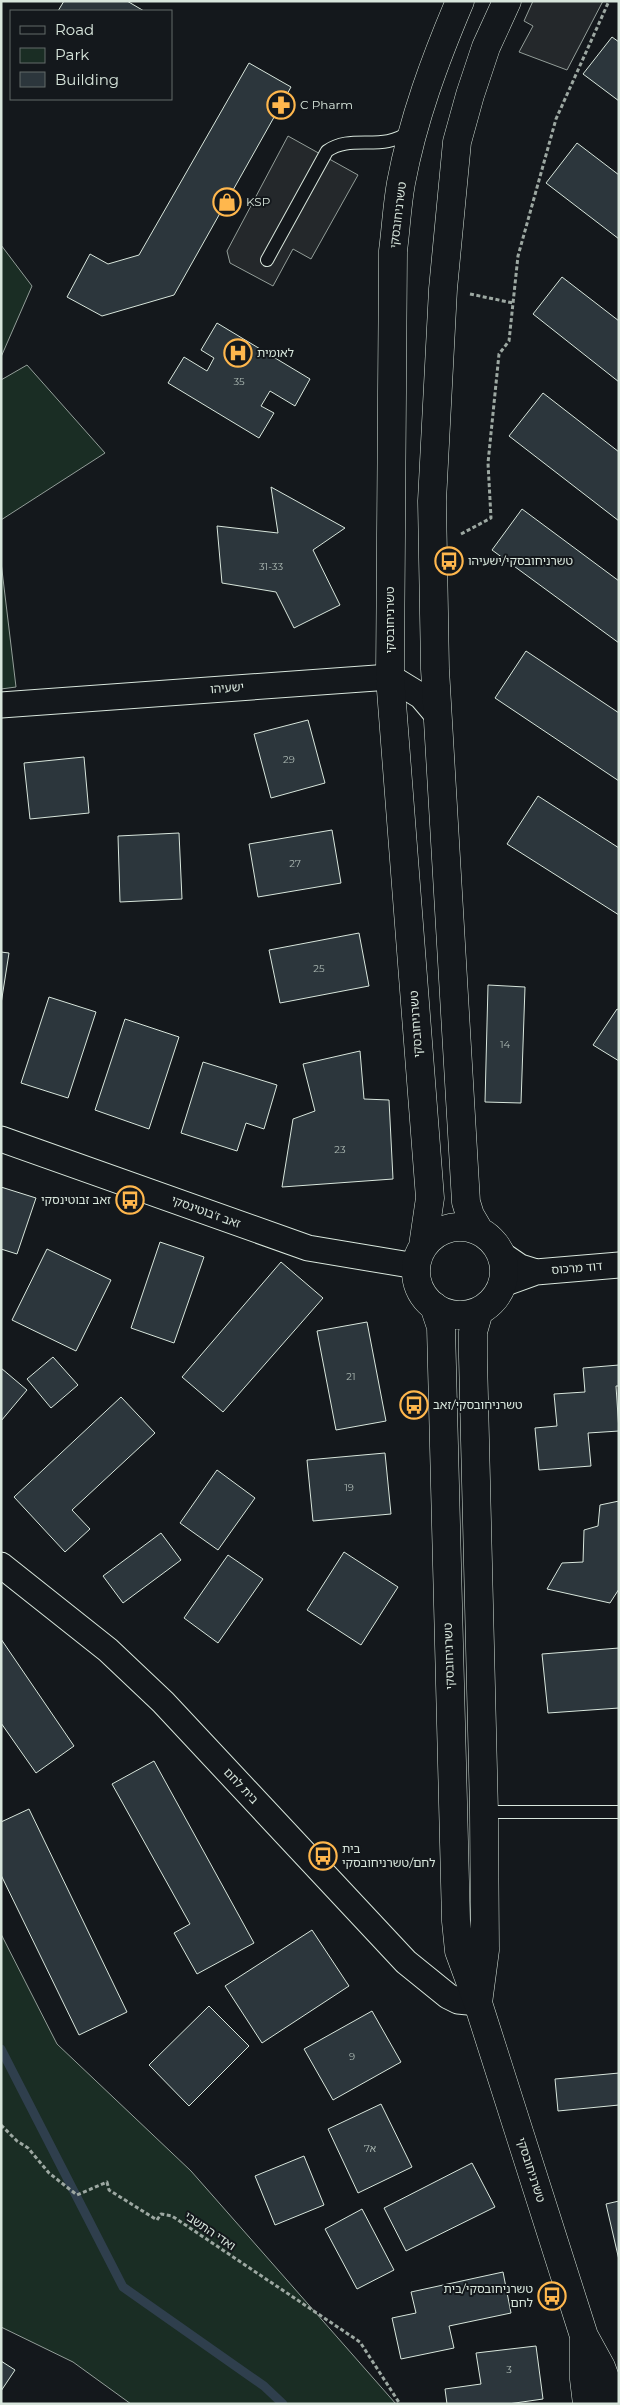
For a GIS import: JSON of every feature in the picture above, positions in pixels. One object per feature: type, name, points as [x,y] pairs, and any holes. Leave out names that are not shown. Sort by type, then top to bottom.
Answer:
[{"type":"street","name":"טשרניחובסקי","points":[[420,1256],[430,1198],[390,676],[393,251],[401,184],[414,128],[429,79],[460,1]]},
{"type":"street","points":[[480,1232],[470,1215],[466,1202],[438,716],[432,502],[443,289],[457,142],[484,55],[507,1]]},
{"type":"street","points":[[390,676],[421,696],[438,716]]},
{"type":"street","name":"ישעיהו","points":[[1,705],[390,676]]},
{"type":"street","name":"זאב ז'בוטינסקי","points":[[1,1139],[308,1248],[420,1256]]},
{"type":"street","points":[[468,1227],[480,1232],[493,1241],[501,1254],[504,1274],[503,1284],[497,1295],[479,1311],[456,1315],[434,1306],[423,1295],[417,1281],[420,1256],[443,1230],[468,1227]]},
{"type":"street","name":"דוד מרכוס","points":[[501,1254],[520,1267],[536,1272]]},
{"type":"street","name":"דוד מרכוס","points":[[503,1284],[536,1272],[619,1265]]},
{"type":"street","name":"טשרניחובסקי","points":[[434,1306],[441,1327],[456,1922],[459,1951],[478,2003],[584,2336],[601,2367],[615,2404]]},
{"type":"street","name":"טשרניחובסקי","points":[[478,2003],[485,1950],[484,1812],[473,1357],[473,1332],[479,1311]]},
{"type":"street","name":"בית לחם","points":[[1,1565],[108,1650],[163,1702],[406,1962],[448,1996],[458,2001],[478,2003]]},
{"type":"street","name":"טשרניחובסקי","points":[[584,2336],[584,2379],[587,2404]]},
{"type":"lane","points":[[267,260],[327,151],[340,144],[392,142],[414,128]]},
{"type":"lane","points":[[484,1812],[619,1812]]},
{"type":"path","points":[[432,549],[491,518],[488,463],[499,354],[509,341],[518,256],[556,119],[609,1]]},
{"type":"path","points":[[443,289],[513,303]]},
{"type":"path","name":"ואדי התשבי","points":[[1,2125],[17,2141],[28,2148],[49,2173],[77,2195],[107,2182],[109,2190],[157,2220],[161,2214],[172,2216],[360,2342],[400,2404]]},
{"type":"green space","points":[[1,245],[32,286],[1,357]]},
{"type":"green space","points":[[27,365],[105,453],[1,520],[1,380]]},
{"type":"green space","points":[[1,562],[16,687],[1,689]]},
{"type":"green space","points":[[1,1934],[57,2044],[191,2171],[396,2404],[131,2404],[73,2362],[1,2327]]},
{"type":"shaded area","points":[[533,1],[603,1],[567,70],[519,52],[533,26],[524,21]]},
{"type":"shaded area","points":[[288,136],[358,175],[311,259],[293,249],[273,286],[230,263],[227,251]]},
{"type":"building","points":[[64,1],[127,1],[142,10],[59,10]]},
{"type":"building","points":[[612,37],[619,42],[619,101],[583,74]]},
{"type":"building","points":[[249,63],[291,87],[174,295],[102,316],[67,297],[90,254],[108,264],[139,255]]},
{"type":"building","points":[[577,143],[619,175],[619,239],[546,183]]},
{"type":"building","points":[[562,277],[619,321],[619,382],[533,314]]},
{"type":"building","points":[[217,323],[310,379],[295,406],[270,391],[261,406],[274,413],[259,438],[168,383],[184,357],[207,371],[214,358],[201,350]]},
{"type":"building","points":[[543,393],[619,452],[619,521],[509,436]]},
{"type":"building","points":[[271,487],[345,528],[313,550],[340,605],[294,628],[276,592],[222,583],[217,526],[278,533]]},
{"type":"building","points":[[522,509],[619,581],[619,643],[492,550]]},
{"type":"building","points":[[526,651],[619,713],[619,781],[495,698]]},
{"type":"building","points":[[308,720],[325,783],[271,798],[254,734]]},
{"type":"building","points":[[84,757],[89,813],[30,819],[24,763]]},
{"type":"building","points":[[538,796],[619,848],[619,915],[507,844]]},
{"type":"building","points":[[332,830],[341,883],[258,897],[249,844]]},
{"type":"building","points":[[179,833],[182,899],[120,902],[118,836]]},
{"type":"building","points":[[359,933],[369,986],[280,1003],[269,950]]},
{"type":"building","points":[[1,952],[9,953],[1,1004]]},
{"type":"building","points":[[488,985],[525,987],[521,1103],[485,1102]]},
{"type":"building","points":[[49,997],[96,1012],[68,1098],[21,1083]]},
{"type":"building","points":[[617,1009],[619,1010],[619,1061],[593,1045]]},
{"type":"building","points":[[125,1019],[179,1037],[149,1129],[95,1110]]},
{"type":"building","points":[[360,1051],[364,1099],[389,1100],[393,1179],[282,1187],[293,1119],[315,1111],[303,1064]]},
{"type":"building","points":[[203,1062],[277,1085],[264,1129],[246,1123],[237,1151],[181,1133]]},
{"type":"building","points":[[1,1187],[36,1198],[17,1254],[1,1249]]},
{"type":"building","points":[[160,1242],[204,1257],[174,1343],[131,1328]]},
{"type":"building","points":[[47,1249],[111,1280],[76,1351],[12,1320]]},
{"type":"building","points":[[281,1262],[323,1298],[223,1412],[182,1377]]},
{"type":"building","points":[[367,1322],[386,1421],[336,1430],[317,1331]]},
{"type":"building","points":[[53,1357],[78,1385],[51,1408],[27,1379]]},
{"type":"building","points":[[619,1365],[619,1386],[616,1386],[619,1431],[588,1433],[591,1466],[539,1470],[535,1428],[557,1426],[554,1394],[585,1392],[583,1368]]},
{"type":"building","points":[[1,1368],[27,1390],[1,1421]]},
{"type":"building","points":[[121,1397],[155,1433],[72,1510],[90,1529],[65,1552],[14,1497]]},
{"type":"building","points":[[385,1453],[391,1514],[313,1521],[307,1460]]},
{"type":"building","points":[[217,1470],[255,1498],[218,1550],[180,1523]]},
{"type":"building","points":[[619,1501],[619,1589],[610,1603],[547,1589],[562,1563],[583,1562],[584,1530],[598,1526],[600,1505]]},
{"type":"building","points":[[161,1533],[181,1560],[123,1603],[103,1576]]},
{"type":"building","points":[[344,1552],[398,1587],[361,1645],[307,1610]]},
{"type":"building","points":[[228,1555],[263,1579],[218,1643],[184,1618]]},
{"type":"building","points":[[1,1639],[74,1746],[36,1773],[1,1723]]},
{"type":"building","points":[[619,1648],[619,1708],[548,1713],[542,1654]]},
{"type":"building","points":[[154,1761],[254,1943],[197,1974],[174,1933],[190,1924],[112,1784]]},
{"type":"building","points":[[29,1809],[127,2012],[79,2035],[1,1875],[1,1822]]},
{"type":"building","points":[[312,1930],[349,1986],[262,2043],[225,1986]]},
{"type":"building","points":[[209,2006],[249,2046],[189,2106],[149,2065]]},
{"type":"building","points":[[372,2011],[401,2062],[333,2100],[304,2049]]},
{"type":"building","points":[[619,2073],[619,2105],[558,2111],[555,2079]]},
{"type":"building","points":[[381,2104],[412,2167],[358,2193],[328,2129]]},
{"type":"building","points":[[304,2156],[324,2205],[275,2225],[255,2176]]},
{"type":"building","points":[[472,2163],[495,2207],[406,2251],[384,2208]]},
{"type":"building","points":[[619,2201],[619,2260],[606,2204]]},
{"type":"building","points":[[362,2209],[394,2270],[357,2289],[325,2229]]},
{"type":"building","points":[[503,2272],[511,2313],[449,2326],[454,2348],[401,2359],[392,2318],[416,2313],[411,2292]]},
{"type":"building","points":[[536,2346],[543,2399],[508,2404],[447,2404],[445,2389],[481,2384],[476,2353]]},
{"type":"building","points":[[1,2361],[15,2370],[1,2391]]},
{"type":"waterway","points":[[1,2049],[123,2287],[264,2386],[283,2404]]},
{"type":"place","name":"C Pharm","points":[[281,105]]},
{"type":"place","name":"KSP","points":[[227,202]]},
{"type":"place","name":"לאומית","points":[[238,353]]},
{"type":"place","name":"טשרניחובסקי/ישעיהו","points":[[449,561]]},
{"type":"place","name":"זאב זבוטינסקי","points":[[130,1200]]},
{"type":"place","name":"טשרניחובסקי/זאב","points":[[414,1405]]},
{"type":"place","name":"בית לחם/טשרניחובסקי","points":[[323,1856]]},
{"type":"place","name":"טשרניחובסקי/בית לחם","points":[[552,2296]]}]
